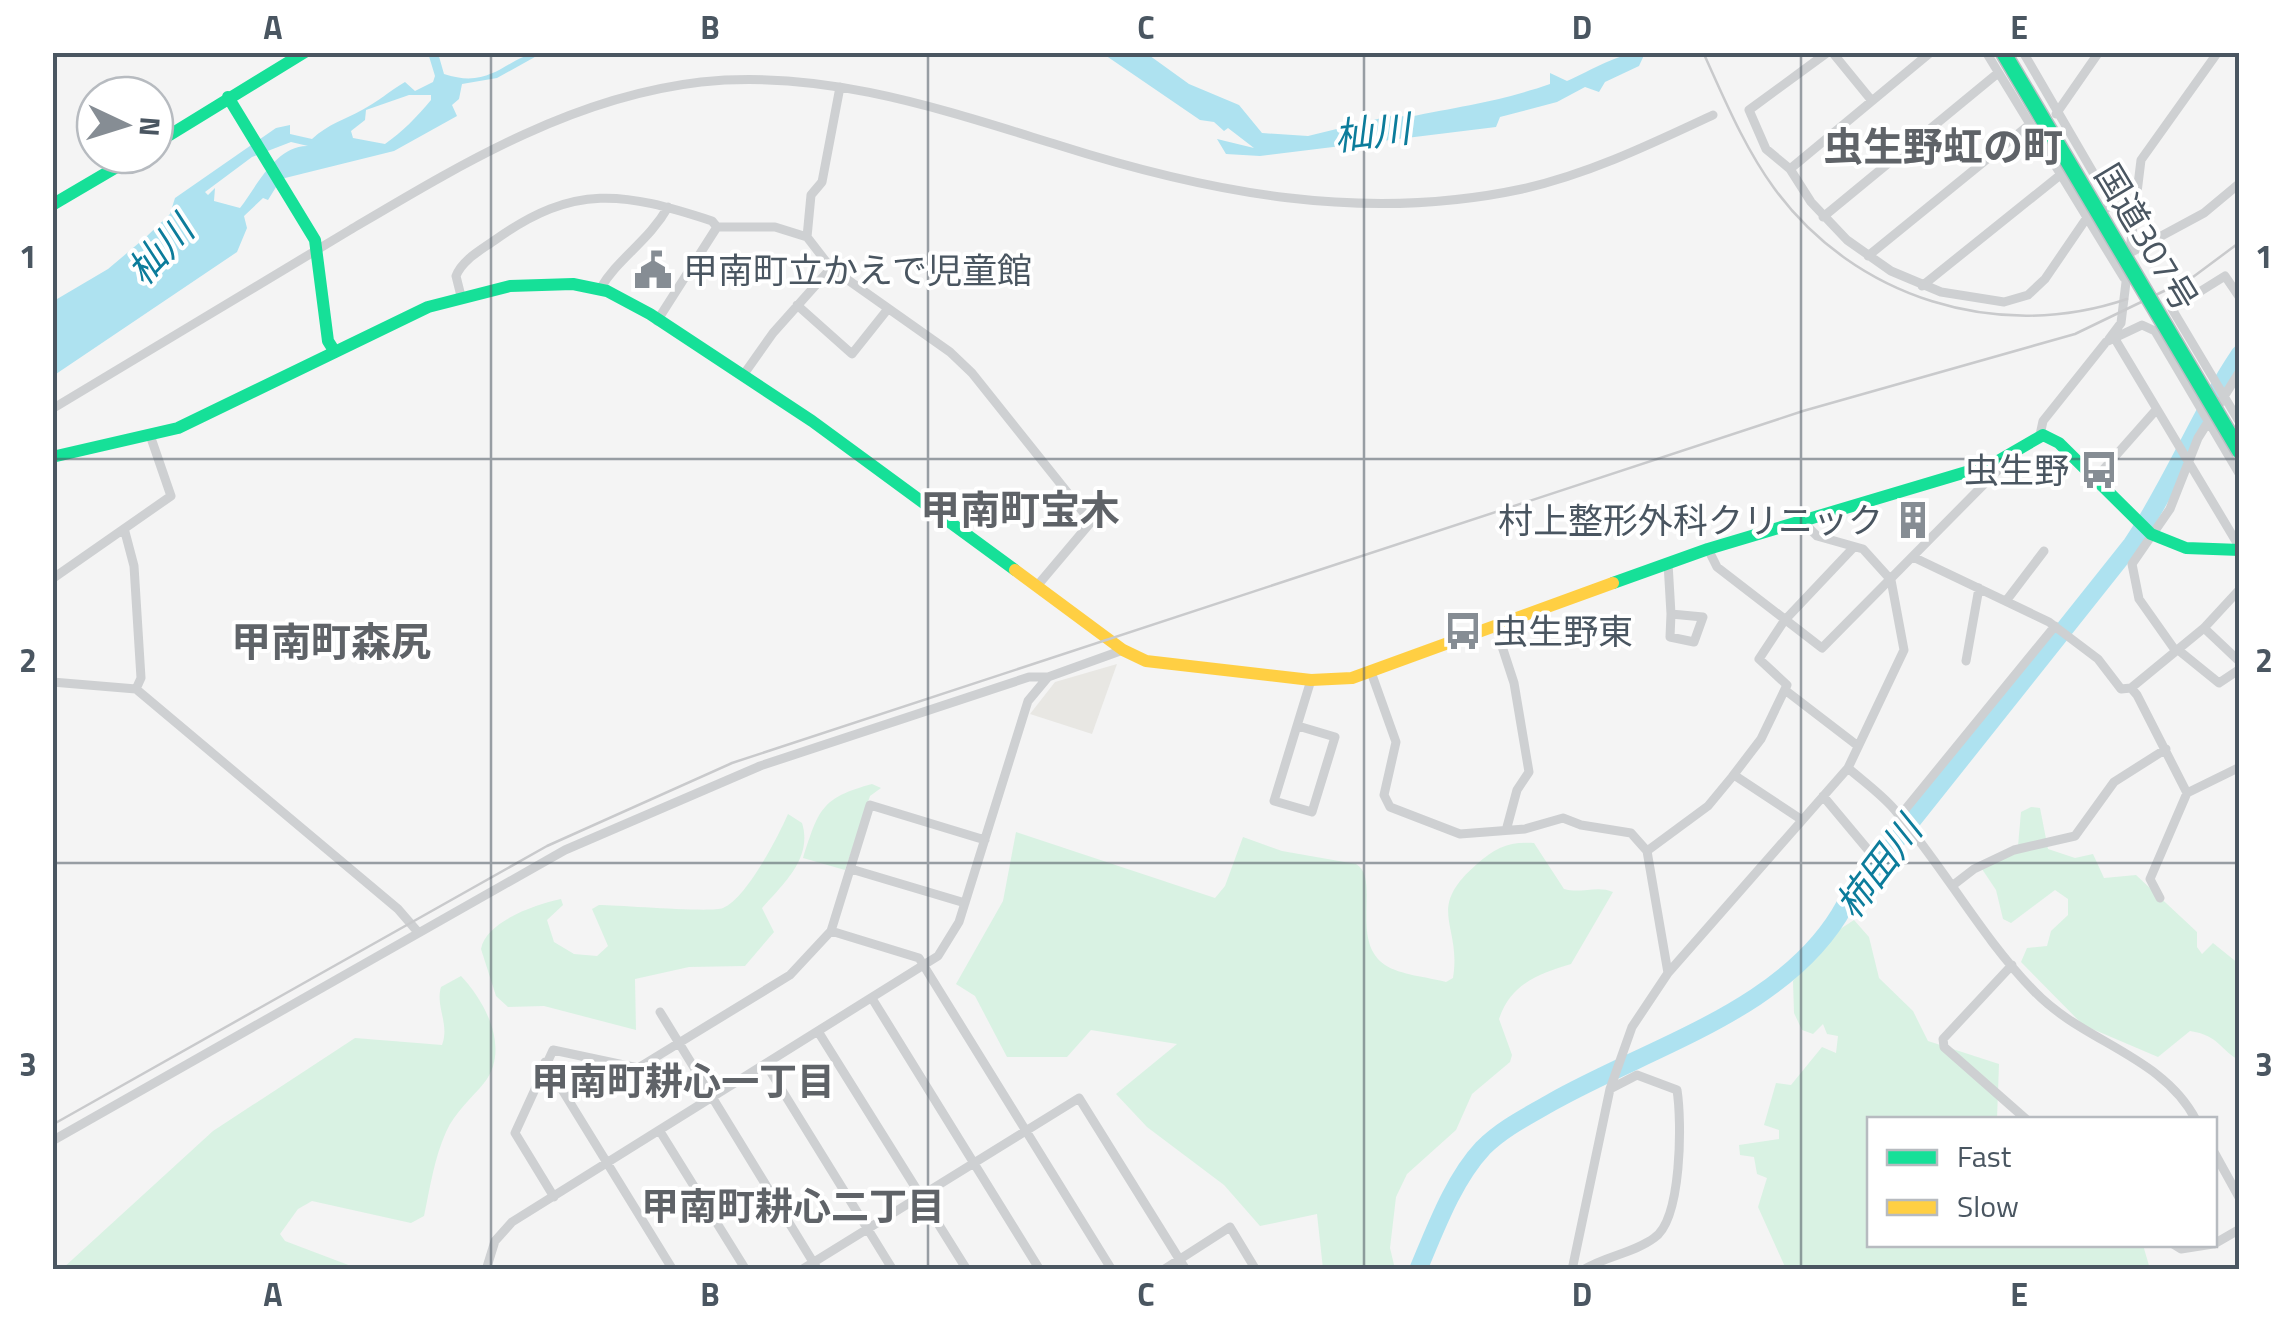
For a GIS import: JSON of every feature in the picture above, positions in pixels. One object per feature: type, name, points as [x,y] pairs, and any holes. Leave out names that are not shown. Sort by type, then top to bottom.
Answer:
[{"type":"main road","points":[[175,131],[305,52]]},
{"type":"main road","name":"国道307号","points":[[2003,52],[2240,452]]},
{"type":"main road","points":[[228,98],[317,244],[328,341],[335,352]]},
{"type":"main road","points":[[52,205],[103,175]]},
{"type":"main road","points":[[52,457],[151,438],[428,307],[461,296],[560,284],[600,289],[744,374],[816,421],[1122,650],[1146,661],[1311,680],[1342,679],[1371,672],[1668,562],[2009,458],[2040,436],[2051,436],[2146,530],[2186,548],[2240,549]]},
{"type":"street","points":[[1872,101],[1830,52],[1749,110],[1766,149],[1790,169],[1823,217],[1868,256],[1922,286],[1978,299],[2020,298],[2045,279],[2086,219],[2112,205],[2134,210]]},
{"type":"street","points":[[1790,169],[1930,52]]},
{"type":"street","points":[[1986,52],[2126,280]]},
{"type":"street","points":[[2023,52],[2112,205]]},
{"type":"street","points":[[2056,114],[2099,52]]},
{"type":"street","points":[[2040,436],[2043,420],[2121,323],[2134,210],[2147,148],[2218,52]]},
{"type":"street","points":[[1823,217],[1998,73]]},
{"type":"street","points":[[52,409],[317,244],[488,152],[598,104],[720,81],[840,87],[930,104],[1162,176],[1302,202],[1337,204],[1434,201],[1524,188],[1600,165],[1713,115]]},
{"type":"street","points":[[807,236],[811,195],[822,182],[840,87]]},
{"type":"street","points":[[1868,256],[2029,125]]},
{"type":"street","points":[[1922,286],[2059,176]]},
{"type":"street","points":[[2128,254],[2204,213],[2240,183]]},
{"type":"street","points":[[461,296],[459,268],[515,226],[552,205],[604,196],[668,208],[717,227],[775,227],[807,236],[831,268],[950,352],[972,373],[1091,522],[1037,586]]},
{"type":"street","points":[[600,289],[612,269],[636,252],[668,208]]},
{"type":"street","points":[[657,320],[717,227]]},
{"type":"street","points":[[744,374],[831,268]]},
{"type":"street","points":[[2240,298],[2225,276],[2172,309],[2240,422]]},
{"type":"street","points":[[797,305],[852,354],[887,310]]},
{"type":"street","points":[[2111,340],[2142,325],[2155,332],[2240,475]]},
{"type":"street","points":[[2111,340],[2240,549]]},
{"type":"street","points":[[2204,628],[2240,666],[2218,684],[2176,650],[2148,614],[2133,578],[2132,564],[2146,530],[2170,509],[2207,420],[2240,370]]},
{"type":"street","points":[[2095,480],[2156,410]]},
{"type":"street","points":[[52,579],[125,532],[171,496],[151,438]]},
{"type":"street","points":[[1708,549],[1717,567],[1822,648],[2009,458]]},
{"type":"street","points":[[1572,1270],[1618,1059],[1632,1028],[1668,973],[1848,768],[1904,650],[1891,580],[1863,549],[1817,536],[1802,521]]},
{"type":"street","points":[[125,532],[134,566],[140,678],[136,689]]},
{"type":"street","points":[[1646,851],[1708,806],[1761,739],[1787,685],[1759,659],[1784,621],[1854,546]]},
{"type":"street","points":[[2006,601],[2044,551]]},
{"type":"street","points":[[1913,557],[2054,626],[2098,659],[2121,689],[2131,688],[2204,628],[2240,588]]},
{"type":"street","points":[[1668,562],[1671,614]]},
{"type":"street","points":[[1966,661],[1979,588]]},
{"type":"street","points":[[1495,624],[1514,683],[1530,772],[1517,790],[1507,828]]},
{"type":"street","points":[[1900,819],[2054,626]]},
{"type":"street","points":[[52,1141],[565,850],[714,784],[995,688],[1030,677],[1048,677],[1122,650]]},
{"type":"street","points":[[1371,672],[1396,742],[1386,803],[1460,834],[1525,829],[1563,818],[1581,826],[1631,833],[1646,851],[1668,973]]},
{"type":"street","points":[[486,1270],[502,1231],[925,968],[950,940],[966,903],[1024,710],[1048,677]]},
{"type":"street","points":[[1298,726],[1335,737],[1312,812],[1274,800],[1311,680]]},
{"type":"street","points":[[52,682],[136,689],[398,909],[417,931]]},
{"type":"street","points":[[2131,688],[2160,731],[2187,793]]},
{"type":"street","points":[[1784,690],[1858,746]]},
{"type":"street","points":[[1952,886],[1974,869],[2014,850],[2075,836],[2114,782],[2166,750]]},
{"type":"street","points":[[2160,898],[2150,879],[2153,864],[2187,793],[2240,767]]},
{"type":"street","points":[[1848,768],[1900,819],[2012,965],[2064,1016],[2168,1083],[2194,1117]]},
{"type":"street","points":[[1734,775],[1802,820]]},
{"type":"street","points":[[1824,796],[1874,857]]},
{"type":"street","points":[[554,1197],[515,1133],[553,1050],[638,1068],[790,976],[831,932],[870,805],[984,840]]},
{"type":"street","points":[[850,869],[966,903]]},
{"type":"street","points":[[831,932],[919,958],[1112,1270]]},
{"type":"street","points":[[2012,965],[1942,1040],[1944,1047],[2024,1117]]},
{"type":"street","points":[[873,1000],[1040,1270]]},
{"type":"street","points":[[660,1012],[816,1266]]},
{"type":"street","points":[[819,1033],[967,1270]]},
{"type":"street","points":[[545,1062],[672,1270]]},
{"type":"street","points":[[767,1066],[893,1270]]},
{"type":"street","points":[[1584,1270],[1655,1238],[1664,1227],[1675,1194],[1675,1162],[1683,1128],[1678,1090],[1636,1075],[1612,1085]]},
{"type":"street","points":[[802,1270],[816,1266],[868,1229],[1079,1098],[1186,1270]]},
{"type":"street","points":[[661,1132],[746,1270]]},
{"type":"street","points":[[2217,1157],[2240,1199]]},
{"type":"street","points":[[1163,1270],[1230,1227],[1256,1270]]},
{"type":"street","points":[[2217,1242],[2240,1230]]},
{"type":"shaded area","points":[[1117,664],[1092,734],[1030,714],[1055,682]]},
{"type":"green space","points":[[872,784],[881,788],[870,796],[845,870],[803,858],[824,808],[842,795]]},
{"type":"green space","points":[[2040,808],[2048,849],[2075,858],[2093,854],[2104,878],[2136,875],[2197,932],[2197,947],[2202,954],[2213,943],[2239,964],[2239,1060],[2200,1033],[2190,1031],[2158,1057],[2083,1025],[2021,962],[2027,948],[2047,946],[2051,931],[2068,915],[2068,899],[2055,890],[2011,923],[2003,919],[1996,890],[1982,869],[2018,846],[2021,812]]},
{"type":"green space","points":[[788,814],[802,823],[800,859],[762,908],[774,932],[745,966],[689,967],[635,979],[636,1030],[544,1006],[508,1007],[496,996],[481,949],[502,922],[561,899],[563,905],[547,920],[554,942],[574,954],[597,956],[608,946],[592,909],[599,905],[723,908],[751,880]]},
{"type":"green space","points":[[1016,832],[1215,898],[1225,886],[1243,837],[1282,851],[1356,864],[1366,882],[1367,926],[1374,954],[1398,971],[1446,982],[1453,978],[1448,918],[1452,893],[1477,864],[1496,850],[1517,843],[1534,843],[1564,889],[1613,892],[1571,964],[1537,976],[1511,997],[1499,1019],[1512,1055],[1510,1062],[1472,1094],[1456,1130],[1407,1174],[1396,1197],[1390,1248],[1395,1269],[1323,1269],[1317,1214],[1260,1226],[1224,1185],[1147,1127],[1116,1094],[1177,1044],[1091,1030],[1067,1057],[1007,1057],[975,996],[956,984],[1003,901]]},
{"type":"green space","points":[[1854,920],[1869,937],[1879,978],[1913,1011],[1928,1041],[1999,1064],[1997,1117],[1867,1117],[1867,1247],[2144,1247],[2150,1269],[1786,1269],[1758,1207],[1767,1178],[1757,1174],[1754,1157],[1740,1155],[1739,1145],[1779,1139],[1779,1130],[1764,1125],[1776,1083],[1791,1085],[1822,1047],[1836,1053],[1838,1036],[1827,1034],[1823,1024],[1813,1034],[1802,1030],[1794,1013],[1793,981],[1834,933]]},
{"type":"green space","points":[[461,976],[486,1012],[492,1026],[495,1055],[484,1083],[446,1132],[424,1216],[411,1223],[312,1201],[298,1209],[280,1234],[285,1241],[359,1269],[62,1269],[213,1131],[355,1038],[442,1045],[441,987]]},
{"type":"water","name":"杣川","points":[[428,53],[438,53],[444,74],[476,78],[542,53],[497,78],[462,84],[459,99],[452,105],[457,116],[394,151],[281,179],[268,200],[263,198],[244,216],[247,228],[237,252],[53,376],[52,302],[108,269],[146,237],[170,214],[175,198],[276,128],[290,125],[290,134],[312,139],[405,82],[415,91],[433,82]],"holes":[[[409,95],[431,95],[431,100],[391,140],[385,144],[353,138],[351,131],[365,120],[366,110]],[[291,142],[308,146],[297,147],[277,159],[240,208],[214,201],[215,188],[208,195],[205,192],[252,157]]]},
{"type":"water","name":"杣川","points":[[1102,53],[1146,53],[1189,84],[1239,105],[1262,133],[1308,136],[1394,115],[1408,117],[1498,99],[1550,84],[1550,73],[1567,81],[1615,59],[1645,53],[1639,66],[1605,82],[1599,92],[1585,87],[1557,102],[1500,117],[1496,127],[1260,156],[1226,154],[1217,139],[1254,148],[1228,128],[1224,131],[1214,122],[1200,120]]},
{"type":"waterway","name":"柿田川","points":[[1418,1270],[1454,1190],[1472,1161],[1491,1141],[1552,1102],[1715,1022],[1790,972],[1820,941],[2132,544],[2240,354]]},
{"type":"railway","points":[[1703,52],[1744,139],[1774,188],[1807,226],[1845,258],[1887,283],[1932,301],[1980,312],[2029,316],[2078,311],[2127,299]]},
{"type":"railway","points":[[52,1125],[547,846],[732,763],[1803,411],[2075,334],[2193,277],[2240,242]]},
{"type":"traffic: fast","points":[[175,132],[305,52]]},
{"type":"traffic: fast","points":[[2003,52],[2240,452]]},
{"type":"traffic: fast","points":[[228,97],[315,240],[328,341],[335,352]]},
{"type":"traffic: fast","points":[[52,205],[103,175]]},
{"type":"traffic: fast","points":[[52,457],[178,428],[428,307],[510,286],[573,284],[607,291],[650,314],[812,421],[1015,570]]},
{"type":"traffic: fast","points":[[1613,583],[1708,549],[1993,464],[2043,435],[2059,443],[2151,534],[2186,548],[2240,550]]},
{"type":"traffic: slow","points":[[1015,570],[1123,650],[1146,661],[1311,680],[1352,678],[1613,583]]},
{"type":"place","name":"甲南町立かえで児童館","points":[[653,270]]},
{"type":"place","name":"虫生野","points":[[2099,470]]},
{"type":"place","name":"村上整形外科クリニック","points":[[1913,520]]},
{"type":"place","name":"虫生野東","points":[[1463,631]]},
{"type":"district","name":"虫生野虹の町","points":[[1943,146]]},
{"type":"district","name":"甲南町宝木","points":[[1020,509]]},
{"type":"district","name":"甲南町森尻","points":[[331,641]]},
{"type":"district","name":"甲南町耕心一丁目","points":[[683,1081]]},
{"type":"district","name":"甲南町耕心二丁目","points":[[793,1206]]}]
